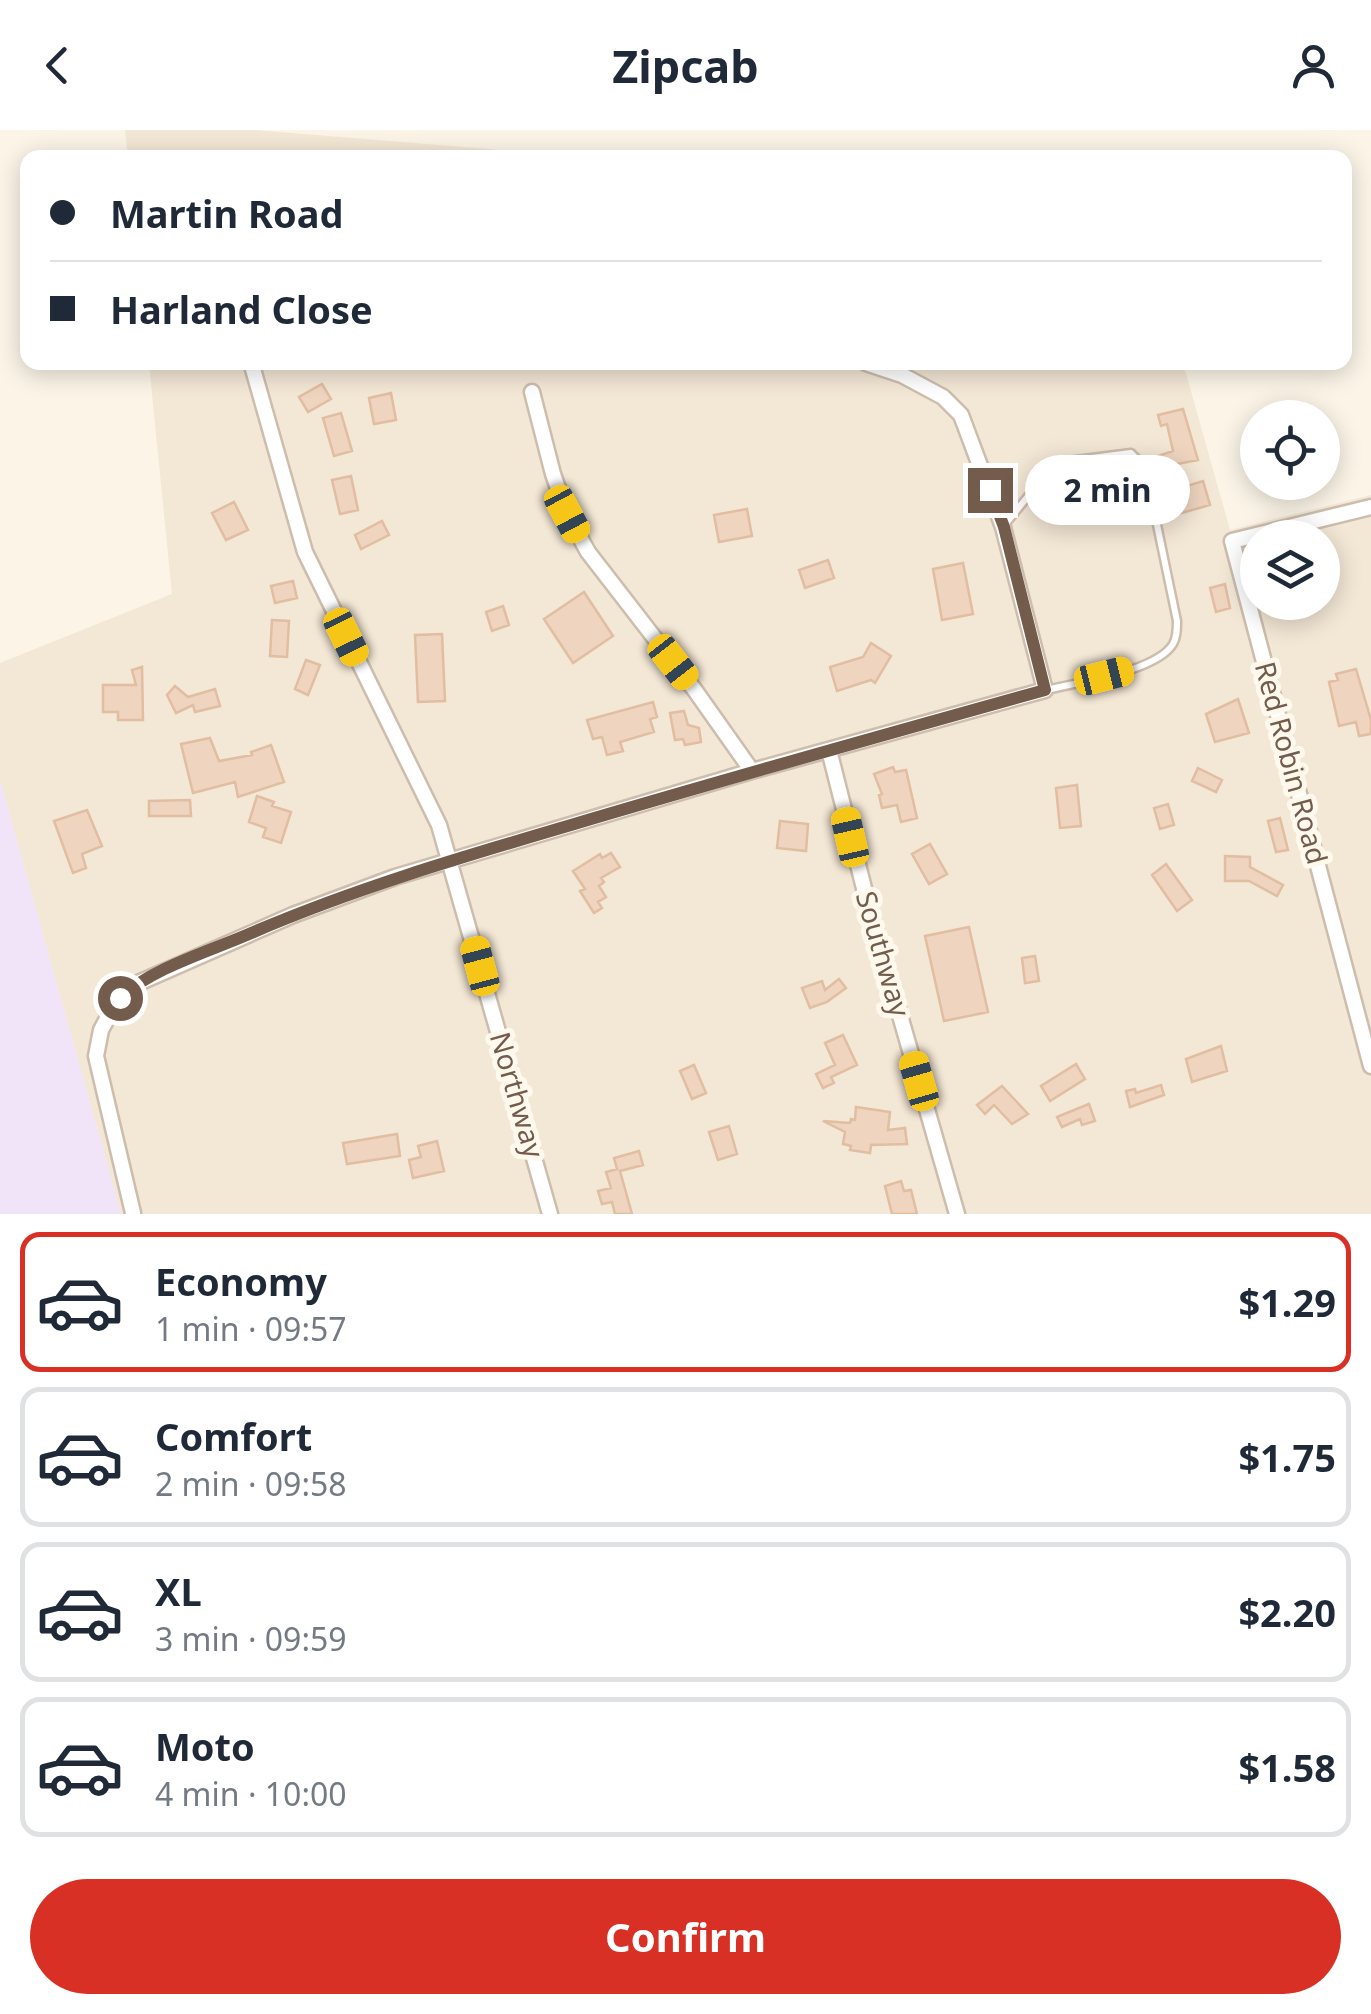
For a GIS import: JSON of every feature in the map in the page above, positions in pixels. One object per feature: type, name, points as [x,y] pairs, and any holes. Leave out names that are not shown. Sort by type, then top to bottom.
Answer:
[{"type":"street","name":"Northway","points":[[253,370],[305,552],[429,804],[451,860],[550,1214]]},
{"type":"street","points":[[133,1213],[96,1056],[101,1030],[120,998],[136,984],[293,915],[395,877],[752,771],[1045,690],[1004,527],[958,409],[944,396],[887,370]]},
{"type":"street","points":[[532,392],[552,474],[567,514],[588,552],[694,688],[752,771]]},
{"type":"street","name":"Red Robin Road","points":[[1371,506],[1232,540],[1371,1066]]},
{"type":"street","name":"Southway","points":[[829,750],[868,904],[956,1214]]},
{"type":"lane","points":[[1004,527],[1060,462],[1131,453],[1145,466],[1177,621],[1176,639],[1167,651],[1148,663],[1045,690]]},
{"type":"shaded area","points":[[125,130],[254,130],[502,150],[127,150]]},
{"type":"shaded area","points":[[150,370],[1185,370],[1230,530],[1240,528],[1240,620],[1340,620],[1340,520],[1270,520],[1371,495],[1371,1214],[121,1214],[0,780],[0,663],[172,594]]},
{"type":"shaded area","points":[[0,780],[121,1214],[0,1214]]},
{"type":"building","points":[[322,384],[331,399],[308,412],[299,397]]},
{"type":"building","points":[[391,393],[396,420],[374,424],[369,398]]},
{"type":"building","points":[[1183,409],[1198,460],[1177,464],[1184,487],[1203,481],[1210,505],[1178,514],[1158,456],[1173,451],[1167,424],[1161,426],[1158,415]]},
{"type":"building","points":[[341,413],[352,451],[334,456],[323,418]]},
{"type":"building","points":[[351,476],[358,510],[340,514],[332,480]]},
{"type":"building","points":[[234,502],[248,530],[226,540],[212,513]]},
{"type":"building","points":[[747,509],[752,536],[719,542],[714,515]]},
{"type":"building","points":[[382,521],[389,535],[361,549],[355,535]]},
{"type":"building","points":[[828,560],[834,578],[805,588],[799,570]]},
{"type":"building","points":[[963,563],[973,614],[942,620],[933,569]]},
{"type":"building","points":[[293,581],[297,598],[275,603],[271,586]]},
{"type":"building","points":[[1225,584],[1230,608],[1216,612],[1210,588]]},
{"type":"building","points":[[584,592],[613,636],[573,663],[544,619]]},
{"type":"building","points":[[503,606],[509,625],[492,631],[486,612]]},
{"type":"building","points":[[272,620],[289,621],[287,657],[270,656]]},
{"type":"building","points":[[442,634],[445,701],[418,702],[415,635]]},
{"type":"building","points":[[871,643],[891,656],[875,683],[871,680],[837,691],[830,667],[863,657]]},
{"type":"building","points":[[306,660],[320,665],[308,695],[295,689]]},
{"type":"building","points":[[142,667],[143,720],[118,720],[118,712],[103,712],[103,685],[136,685],[132,670]]},
{"type":"building","points":[[1356,669],[1371,720],[1371,734],[1359,736],[1356,722],[1339,726],[1329,682],[1338,680],[1336,674]]},
{"type":"building","points":[[175,686],[188,697],[215,689],[220,706],[195,712],[193,705],[176,713],[167,695]]},
{"type":"building","points":[[1238,699],[1249,733],[1215,742],[1206,714]]},
{"type":"building","points":[[653,702],[657,717],[650,719],[654,732],[620,742],[623,751],[607,755],[602,737],[593,739],[587,720]]},
{"type":"building","points":[[684,711],[688,725],[699,728],[701,742],[685,745],[683,739],[675,740],[670,713]]},
{"type":"building","points":[[210,738],[219,761],[252,755],[251,752],[271,745],[284,782],[238,797],[235,782],[193,793],[181,744]]},
{"type":"building","points":[[893,767],[895,772],[906,770],[917,818],[901,822],[897,805],[882,808],[882,794],[874,774]]},
{"type":"building","points":[[1198,768],[1222,780],[1216,792],[1192,781]]},
{"type":"building","points":[[1077,785],[1081,826],[1060,828],[1056,788]]},
{"type":"building","points":[[257,796],[291,812],[281,843],[263,837],[266,828],[249,822]]},
{"type":"building","points":[[190,800],[191,816],[149,816],[149,801]]},
{"type":"building","points":[[1168,804],[1174,825],[1160,829],[1154,808]]},
{"type":"building","points":[[87,810],[102,846],[82,854],[86,868],[73,873],[54,821]]},
{"type":"building","points":[[1280,818],[1288,850],[1276,852],[1268,821]]},
{"type":"building","points":[[780,821],[808,824],[806,851],[777,848]]},
{"type":"building","points":[[930,844],[947,874],[929,884],[912,854]]},
{"type":"building","points":[[611,853],[620,867],[601,878],[604,882],[599,886],[606,897],[598,902],[602,908],[594,913],[573,871],[600,854],[602,858]]},
{"type":"building","points":[[1225,856],[1250,857],[1250,867],[1283,885],[1277,896],[1249,881],[1225,881]]},
{"type":"building","points":[[1166,864],[1192,900],[1177,911],[1152,875]]},
{"type":"building","points":[[969,927],[988,1012],[944,1021],[925,936]]},
{"type":"building","points":[[1035,956],[1039,981],[1025,983],[1022,958]]},
{"type":"building","points":[[839,979],[846,988],[827,1002],[810,1008],[802,988],[822,981],[825,990]]},
{"type":"building","points":[[843,1035],[857,1065],[831,1077],[834,1083],[823,1088],[816,1074],[835,1065],[825,1043]]},
{"type":"building","points":[[1221,1046],[1227,1071],[1192,1082],[1186,1059]]},
{"type":"building","points":[[1076,1064],[1085,1079],[1050,1101],[1041,1086]]},
{"type":"building","points":[[694,1065],[706,1093],[692,1099],[680,1071]]},
{"type":"building","points":[[1161,1085],[1164,1095],[1130,1107],[1126,1091],[1135,1089],[1136,1093]]},
{"type":"building","points":[[1002,1086],[1028,1114],[1012,1124],[994,1105],[985,1114],[977,1105]]},
{"type":"building","points":[[1089,1104],[1095,1121],[1082,1125],[1080,1119],[1062,1127],[1057,1117]]},
{"type":"building","points":[[856,1107],[890,1112],[888,1130],[905,1128],[907,1144],[871,1145],[870,1153],[850,1150],[851,1146],[843,1144],[845,1132],[823,1121],[850,1123],[855,1120]]},
{"type":"building","points":[[729,1126],[737,1154],[718,1160],[709,1132]]},
{"type":"building","points":[[397,1134],[400,1156],[347,1164],[343,1143]]},
{"type":"building","points":[[437,1141],[444,1171],[413,1178],[409,1160],[421,1157],[418,1146]]},
{"type":"building","points":[[639,1151],[643,1165],[620,1171],[632,1214],[615,1214],[612,1202],[602,1204],[598,1191],[611,1188],[606,1172],[617,1169],[614,1158]]},
{"type":"building","points":[[901,1181],[904,1191],[911,1190],[917,1214],[892,1214],[885,1186]]},
{"type":"route","points":[[120,998],[136,984],[192,959],[395,877],[752,771],[1045,690],[1004,527],[990,490]]}]
